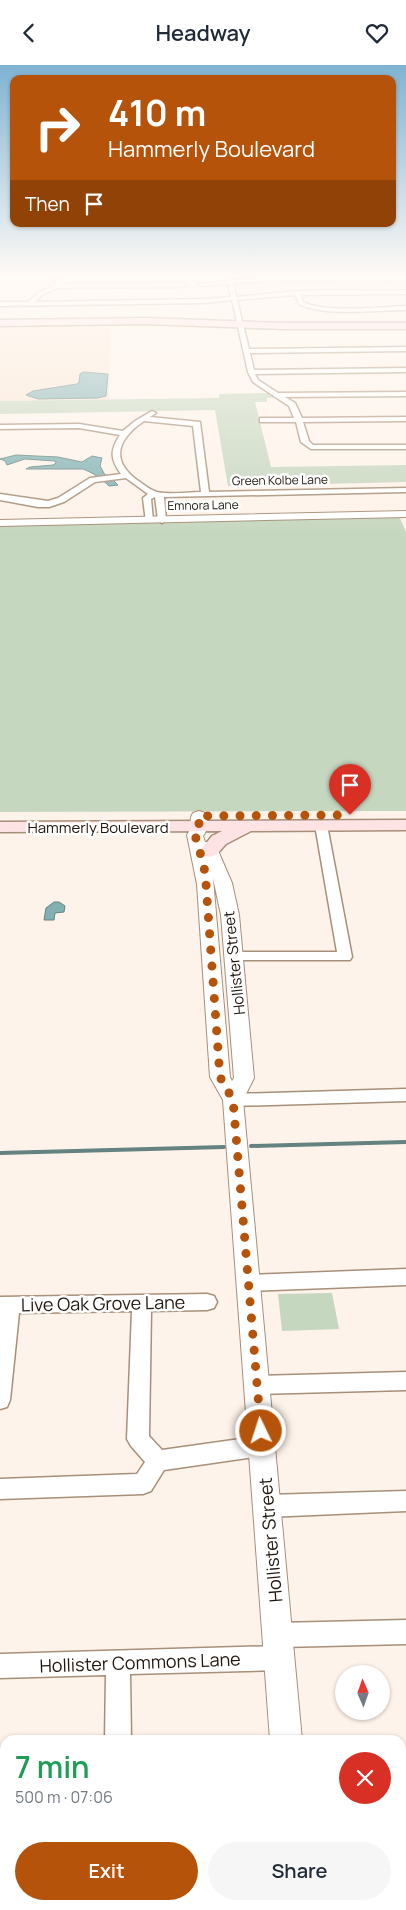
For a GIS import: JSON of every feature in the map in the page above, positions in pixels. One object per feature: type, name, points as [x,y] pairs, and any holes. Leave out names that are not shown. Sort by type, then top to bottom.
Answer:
[{"type":"main road","name":"Hammerly Boulevard","points":[[0,827],[199,824],[406,815]]},
{"type":"main road","name":"Hammerly Boulevard","points":[[0,817],[254,826],[406,825]]},
{"type":"main road","points":[[210,851],[219,840],[230,833],[254,826]]},
{"type":"street","points":[[248,361],[255,381],[292,405],[299,420],[305,442],[311,447],[406,447]]},
{"type":"street","points":[[251,372],[406,370]]},
{"type":"street","points":[[278,395],[406,393]]},
{"type":"street","points":[[122,476],[115,455],[119,441],[124,433],[152,413]]},
{"type":"street","points":[[143,419],[197,424],[205,494]]},
{"type":"street","points":[[263,421],[406,419]]},
{"type":"street","points":[[0,427],[80,426],[124,433]]},
{"type":"street","points":[[0,497],[38,504],[54,503],[96,480],[122,476],[160,497],[162,519]]},
{"type":"street","name":"Green Kolbe Lane","points":[[154,494],[406,490]]},
{"type":"street","points":[[149,520],[147,498],[154,494]]},
{"type":"street","name":"Emnora Lane","points":[[0,523],[406,514]]},
{"type":"street","name":"Hollister Street","points":[[199,824],[224,883],[230,915],[244,1078],[233,1100]]},
{"type":"street","name":"Hollister Street","points":[[199,824],[195,835],[204,866],[206,884],[220,1077],[233,1100],[286,1735]]},
{"type":"street","points":[[234,957],[345,957],[321,825]]},
{"type":"street","points":[[233,1100],[406,1095]]},
{"type":"street","points":[[248,1283],[406,1277]]},
{"type":"street","name":"Live Oak Grove Lane","points":[[5,1305],[206,1302]]},
{"type":"street","points":[[142,1303],[138,1439],[158,1461]]},
{"type":"street","points":[[0,1400],[5,1305]]},
{"type":"street","points":[[257,1385],[406,1381]]},
{"type":"street","points":[[0,1489],[143,1484],[158,1461],[262,1446]]},
{"type":"street","points":[[267,1506],[406,1501]]},
{"type":"street","name":"Hollister Commons Lane","points":[[0,1666],[118,1662],[406,1632]]},
{"type":"street","points":[[118,1662],[118,1735]]},
{"type":"shaded area","points":[[0,361],[110,361],[109,400],[0,401]]},
{"type":"green space","points":[[270,393],[277,398],[267,398],[267,402],[255,402],[271,467],[406,465],[406,482],[228,486],[215,410],[0,414],[0,401],[219,398],[219,394]]},
{"type":"green space","points":[[399,516],[406,532],[406,811],[0,812],[0,526]]},
{"type":"green space","points":[[332,1293],[339,1329],[282,1331],[278,1294]]},
{"type":"water","points":[[83,372],[108,374],[106,396],[98,398],[38,399],[26,395],[33,391],[77,384],[80,374]]},
{"type":"water","points":[[16,455],[58,457],[82,462],[92,456],[102,458],[100,466],[105,475],[108,475],[118,485],[109,486],[97,476],[83,469],[26,469],[53,465],[56,463],[55,461],[25,459],[7,465],[5,461],[0,459]]},
{"type":"water","points":[[54,902],[59,902],[65,906],[64,912],[55,913],[54,920],[44,920],[46,908]]},
{"type":"waterway","points":[[251,1146],[406,1142]]},
{"type":"waterway","points":[[0,1153],[224,1147]]},
{"type":"route","points":[[261,1431],[233,1100],[220,1077],[206,884],[204,866],[195,835],[199,831],[199,816],[350,815]]}]
